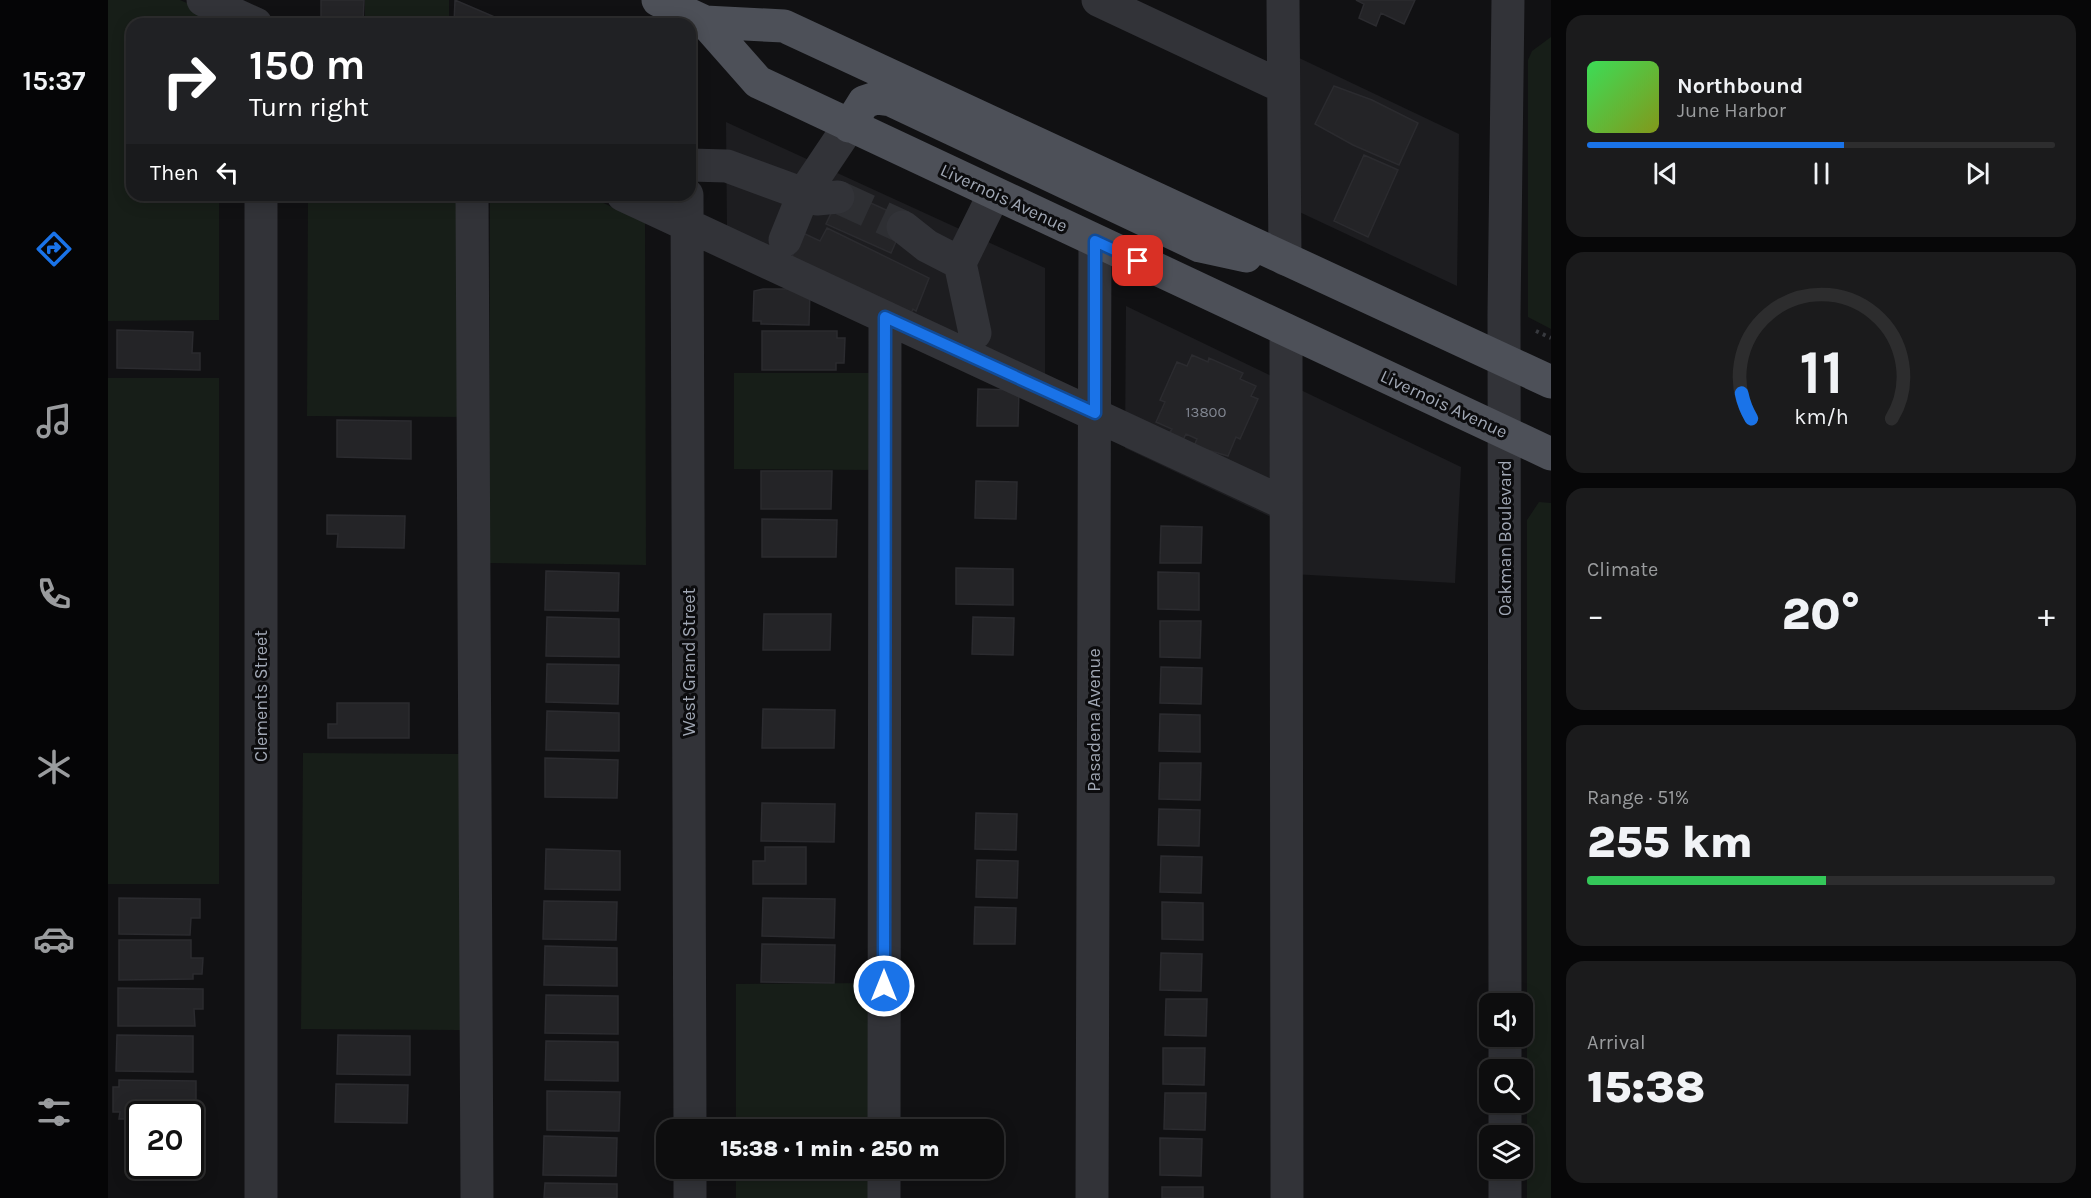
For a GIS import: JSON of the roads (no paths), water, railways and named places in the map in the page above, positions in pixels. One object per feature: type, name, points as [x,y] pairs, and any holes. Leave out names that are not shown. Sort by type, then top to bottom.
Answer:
[{"type":"main road","name":"Livernois Avenue","points":[[683,15],[784,26],[1551,382]]},
{"type":"main road","name":"Livernois Avenue","points":[[696,27],[758,82],[1551,454]]},
{"type":"main road","points":[[849,126],[864,102],[876,98],[891,100],[1200,246],[1297,264]]},
{"type":"street","points":[[203,0],[243,18]]},
{"type":"street","points":[[261,0],[261,18]]},
{"type":"street","points":[[1098,0],[1283,87]]},
{"type":"street","points":[[1283,0],[1283,87],[1297,264]]},
{"type":"street","name":"Oakman Boulevard","points":[[1505,993],[1505,360],[1508,0]]},
{"type":"street","points":[[785,240],[823,200],[849,126]]},
{"type":"street","points":[[696,165],[727,166],[823,200]]},
{"type":"street","points":[[975,333],[960,263],[994,194]]},
{"type":"street","name":"Clements Street","points":[[261,201],[261,1198]]},
{"type":"street","points":[[472,201],[477,1198]]},
{"type":"street","points":[[649,201],[688,210],[885,317],[1286,504]]},
{"type":"street","name":"West Grand Street","points":[[688,210],[690,1119]]},
{"type":"street","points":[[909,238],[960,263]]},
{"type":"street","name":"Pasadena Avenue","points":[[1092,1198],[1095,241]]},
{"type":"street","points":[[884,1119],[885,317]]},
{"type":"street","points":[[1286,330],[1287,1198]]},
{"type":"street","points":[[690,1179],[690,1198]]},
{"type":"street","points":[[884,1179],[884,1198]]},
{"type":"street","points":[[1505,1179],[1505,1198]]},
{"type":"tunnel","points":[[838,197],[903,227]]}]
